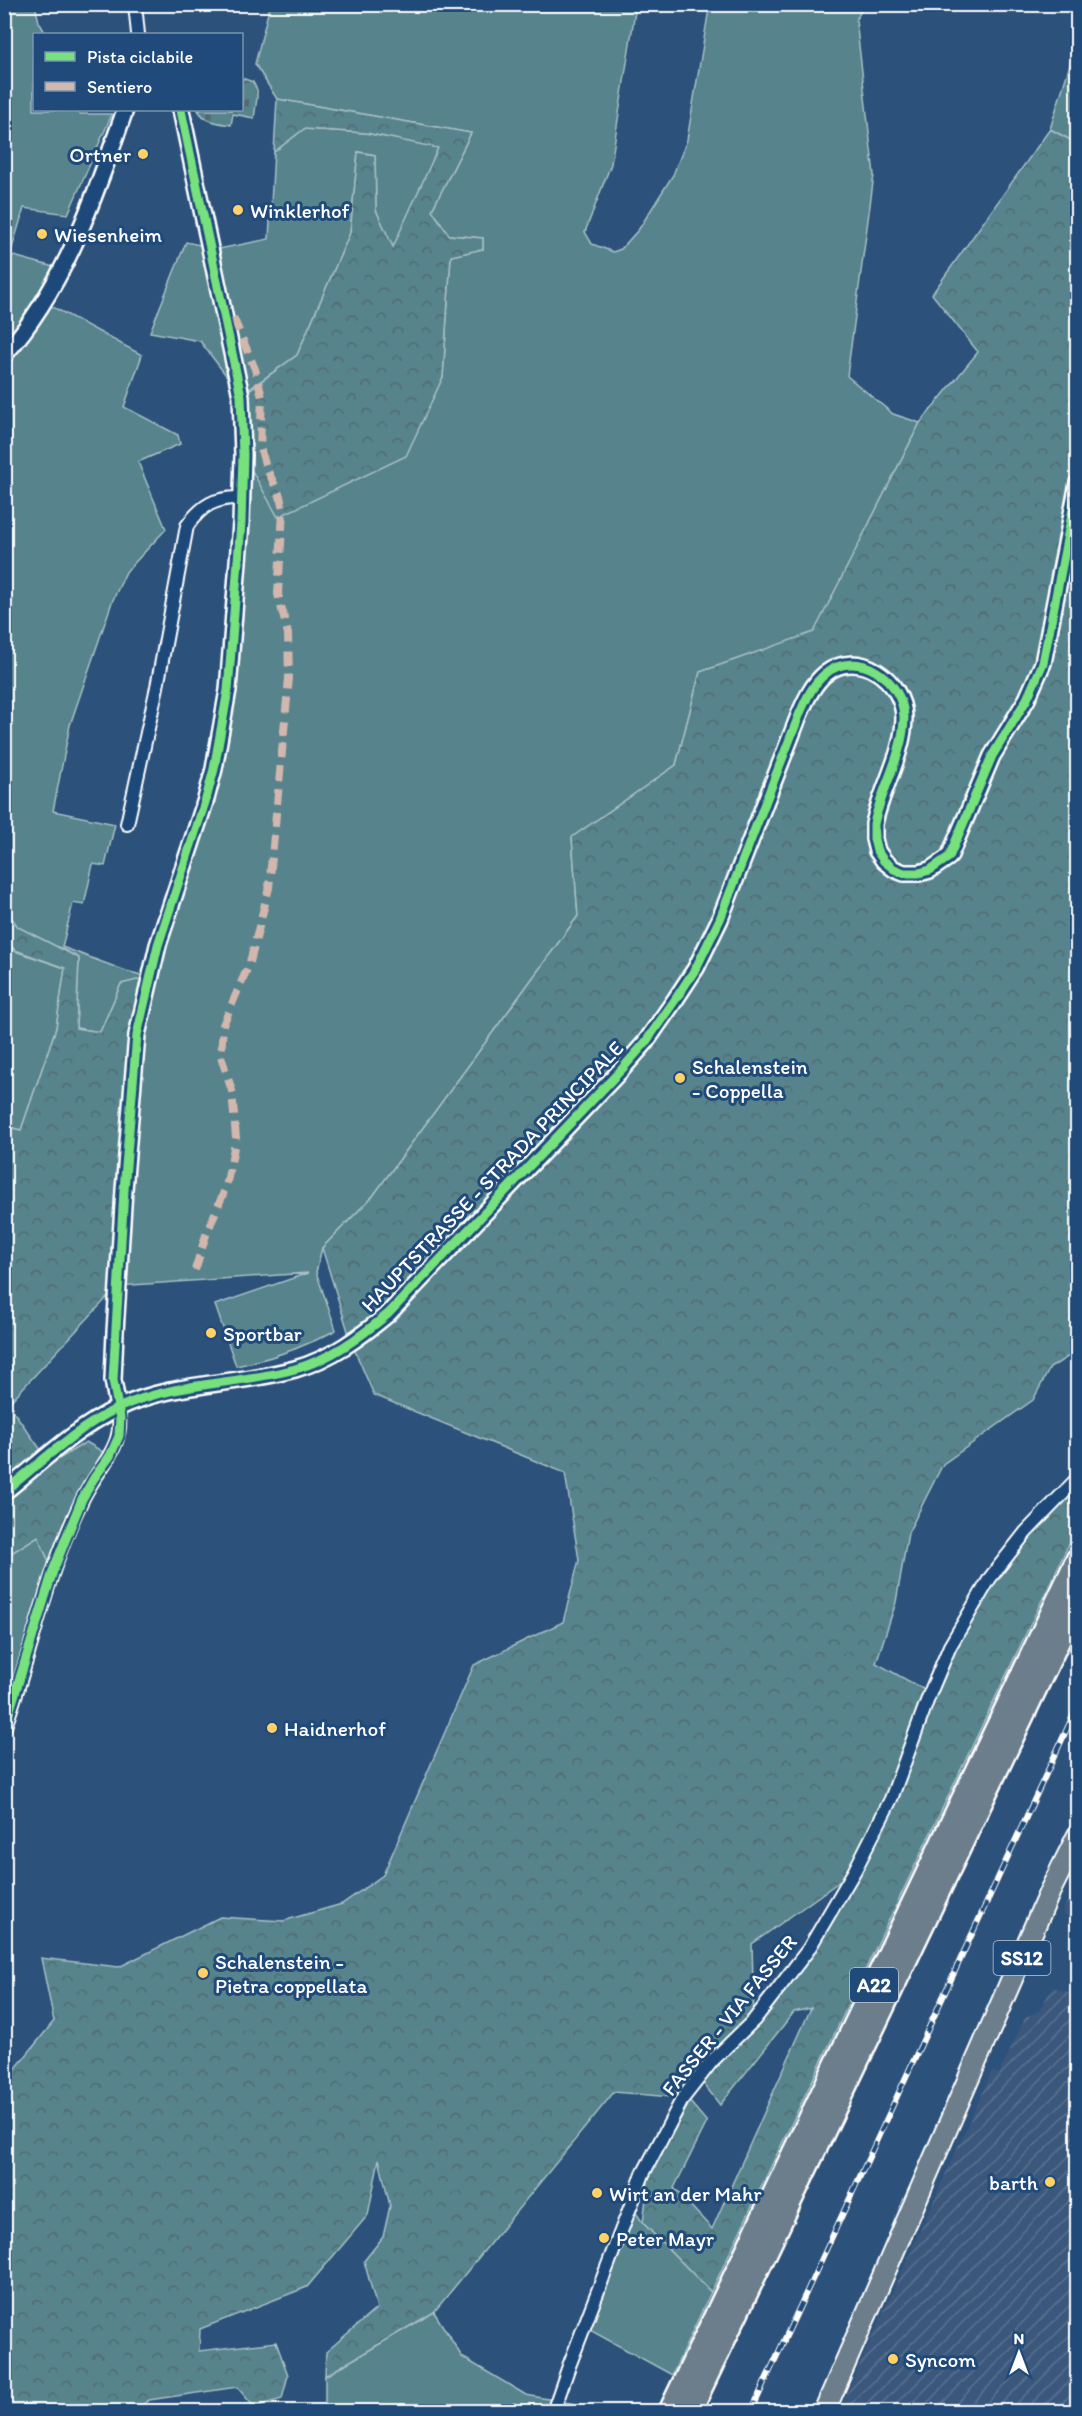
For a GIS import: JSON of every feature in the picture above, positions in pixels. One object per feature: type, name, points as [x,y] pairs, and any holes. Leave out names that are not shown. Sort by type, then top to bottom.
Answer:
[{"type":"highway","name":"A22","points":[[670,2412],[1077,1559]]},
{"type":"highway","name":"A22","points":[[690,2412],[1077,1599]]},
{"type":"main road","name":"SS12","points":[[824,2412],[1077,1834]]},
{"type":"street","points":[[135,4],[138,33]]},
{"type":"street","points":[[4,355],[45,301],[64,268],[108,160],[125,111]]},
{"type":"street","points":[[4,1729],[53,1571],[66,1538],[94,1478],[116,1446],[120,1427],[113,1380],[116,1321],[137,1035],[158,945],[214,769],[232,650],[242,498],[241,396],[181,111]]},
{"type":"street","name":"HAUPTSTRASSE - STRADA PRINCIPALE","points":[[4,1492],[84,1428],[117,1408],[156,1395],[265,1377],[298,1369],[352,1344],[388,1314],[622,1069],[645,1043],[675,1000],[696,968],[720,920],[800,713],[811,691],[826,674],[845,665],[855,664],[870,668],[892,683],[902,704],[903,730],[874,824],[874,839],[884,861],[904,873],[920,873],[930,870],[949,856],[992,756],[1027,699],[1043,663],[1077,483]]},
{"type":"street","points":[[127,824],[157,687],[187,526],[198,510],[207,505],[221,500],[242,498]]},
{"type":"street","name":"FASSER - VIA FASSER","points":[[553,2412],[568,2366],[643,2174],[678,2106],[712,2061],[754,2020],[808,1950],[855,1870],[891,1799],[930,1693],[956,1636],[990,1578],[1026,1532],[1077,1478]]},
{"type":"shaded area","points":[[1077,1879],[1078,1922],[1062,1913]]},
{"type":"shaded area","points":[[1052,1987],[1077,1995],[1077,2411],[839,2411],[992,2071],[999,2074],[1025,2018],[1040,2010]]},
{"type":"green space","points":[[4,5],[35,5],[39,22],[45,33],[33,33],[33,111],[112,114],[68,214],[24,208],[10,255],[68,271],[49,305],[142,355],[124,407],[178,435],[180,444],[138,462],[166,529],[126,572],[112,602],[70,725],[53,811],[115,824],[105,866],[93,864],[84,905],[73,903],[62,947],[126,971],[149,977],[214,769],[243,455],[443,377],[451,256],[483,249],[483,238],[449,235],[432,210],[471,133],[277,99],[255,64],[270,5],[636,5],[611,164],[585,232],[592,244],[613,252],[621,249],[639,229],[673,175],[687,140],[711,5],[864,5],[856,20],[874,175],[847,376],[893,414],[920,423],[814,633],[700,672],[676,765],[572,837],[578,916],[373,1196],[322,1248],[316,1272],[336,1330],[287,1352],[236,1366],[215,1305],[308,1273],[118,1286],[121,984],[100,1032],[76,1028],[79,958],[18,927],[5,908]]},
{"type":"green space","points":[[1077,42],[1077,144],[1050,129]]},
{"type":"green space","points":[[243,78],[253,82],[257,90],[254,118],[233,114],[231,125],[212,121],[199,111],[243,111]]},
{"type":"green space","points":[[277,99],[471,133],[432,210],[449,235],[483,238],[483,249],[451,256],[443,377],[406,456],[278,517],[243,455],[241,396],[297,355],[350,233],[358,152],[375,155],[376,210],[393,247],[438,148],[366,133],[304,129],[274,152]]},
{"type":"green space","points":[[304,129],[366,133],[439,147],[393,248],[376,210],[375,155],[358,152],[350,233],[297,355],[241,395],[200,341],[150,332],[186,242],[219,249],[269,239],[274,152]]},
{"type":"green space","points":[[1050,129],[1078,144],[1077,1351],[1050,1368],[1033,1400],[943,1464],[908,1533],[896,1602],[876,1663],[930,1693],[990,1578],[1077,1478],[1077,1527],[711,2292],[643,2223],[649,2174],[690,2102],[707,2122],[674,2188],[712,2229],[811,2008],[794,2012],[720,2105],[703,2083],[754,2021],[854,1871],[752,1944],[754,2020],[683,2098],[614,2092],[434,2312],[325,2376],[326,2352],[377,2308],[364,2261],[383,2237],[390,2206],[379,2159],[368,2215],[307,2287],[200,2329],[199,2351],[276,2342],[288,2375],[282,2399],[254,2407],[237,2387],[149,2400],[133,2411],[5,2412],[5,2118],[11,2115],[8,2078],[54,2021],[41,1958],[119,1967],[220,1917],[283,1921],[342,1904],[383,1875],[474,1665],[563,1622],[579,1560],[565,1473],[374,1395],[352,1344],[322,1248],[373,1196],[578,916],[572,837],[676,765],[700,672],[814,632],[920,423],[978,352],[932,294]]},
{"type":"green space","points":[[4,908],[18,927],[79,958],[76,1028],[100,1032],[121,984],[149,977],[118,1286],[8,1404],[51,1464],[86,1442],[110,1456],[53,1571],[38,1536],[5,1557],[4,1126],[21,1130],[56,1028],[65,968],[15,950],[5,940]]},
{"type":"green space","points":[[4,940],[15,951],[65,968],[56,1028],[21,1130],[5,1126]]},
{"type":"green space","points":[[38,1536],[53,1571],[5,1729],[5,1557]]},
{"type":"green space","points":[[632,2207],[643,2223],[711,2292],[672,2375],[586,2328]]},
{"type":"green space","points":[[434,2312],[462,2357],[526,2395],[614,2411],[514,2411],[514,2403],[482,2411],[328,2412],[325,2403],[325,2376]]},
{"type":"railway","points":[[751,2412],[1078,1705]]},
{"type":"marked path","points":[[195,1270],[206,1235],[226,1187],[236,1138],[232,1091],[221,1056],[223,1025],[250,962],[269,888],[289,678],[288,634],[278,594],[283,511],[280,496],[266,467],[260,447],[262,397],[255,369],[233,317],[226,309]]},
{"type":"cycle path","points":[[4,1729],[53,1571],[82,1499],[110,1456],[119,1436],[120,1418],[113,1380],[124,1190],[137,1035],[158,945],[214,769],[228,690],[241,523],[243,455],[241,396],[181,111]]},
{"type":"cycle path","points":[[4,1492],[73,1436],[118,1408],[182,1388],[273,1374],[308,1365],[344,1346],[388,1314],[622,1069],[645,1043],[675,1000],[696,968],[720,919],[800,713],[813,687],[825,674],[838,667],[851,664],[864,666],[887,680],[902,703],[904,717],[900,744],[874,824],[877,851],[884,861],[904,873],[930,870],[949,857],[992,756],[1027,699],[1043,663],[1078,483]]},
{"type":"place","name":"Ortner","points":[[143,154]]},
{"type":"place","name":"Winklerhof","points":[[238,210]]},
{"type":"place","name":"Wiesenheim","points":[[42,234]]},
{"type":"place","name":"Schalenstein - Coppella","points":[[680,1078]]},
{"type":"place","name":"Sportbar","points":[[211,1333]]},
{"type":"place","name":"Haidnerhof","points":[[272,1728]]},
{"type":"place","name":"Schalenstein - Pietra coppellata","points":[[203,1973]]},
{"type":"place","name":"barth","points":[[1050,2182]]},
{"type":"place","name":"Wirt an der Mahr","points":[[597,2193]]},
{"type":"place","name":"Peter Mayr","points":[[604,2238]]},
{"type":"place","name":"Syncom","points":[[893,2359]]}]
